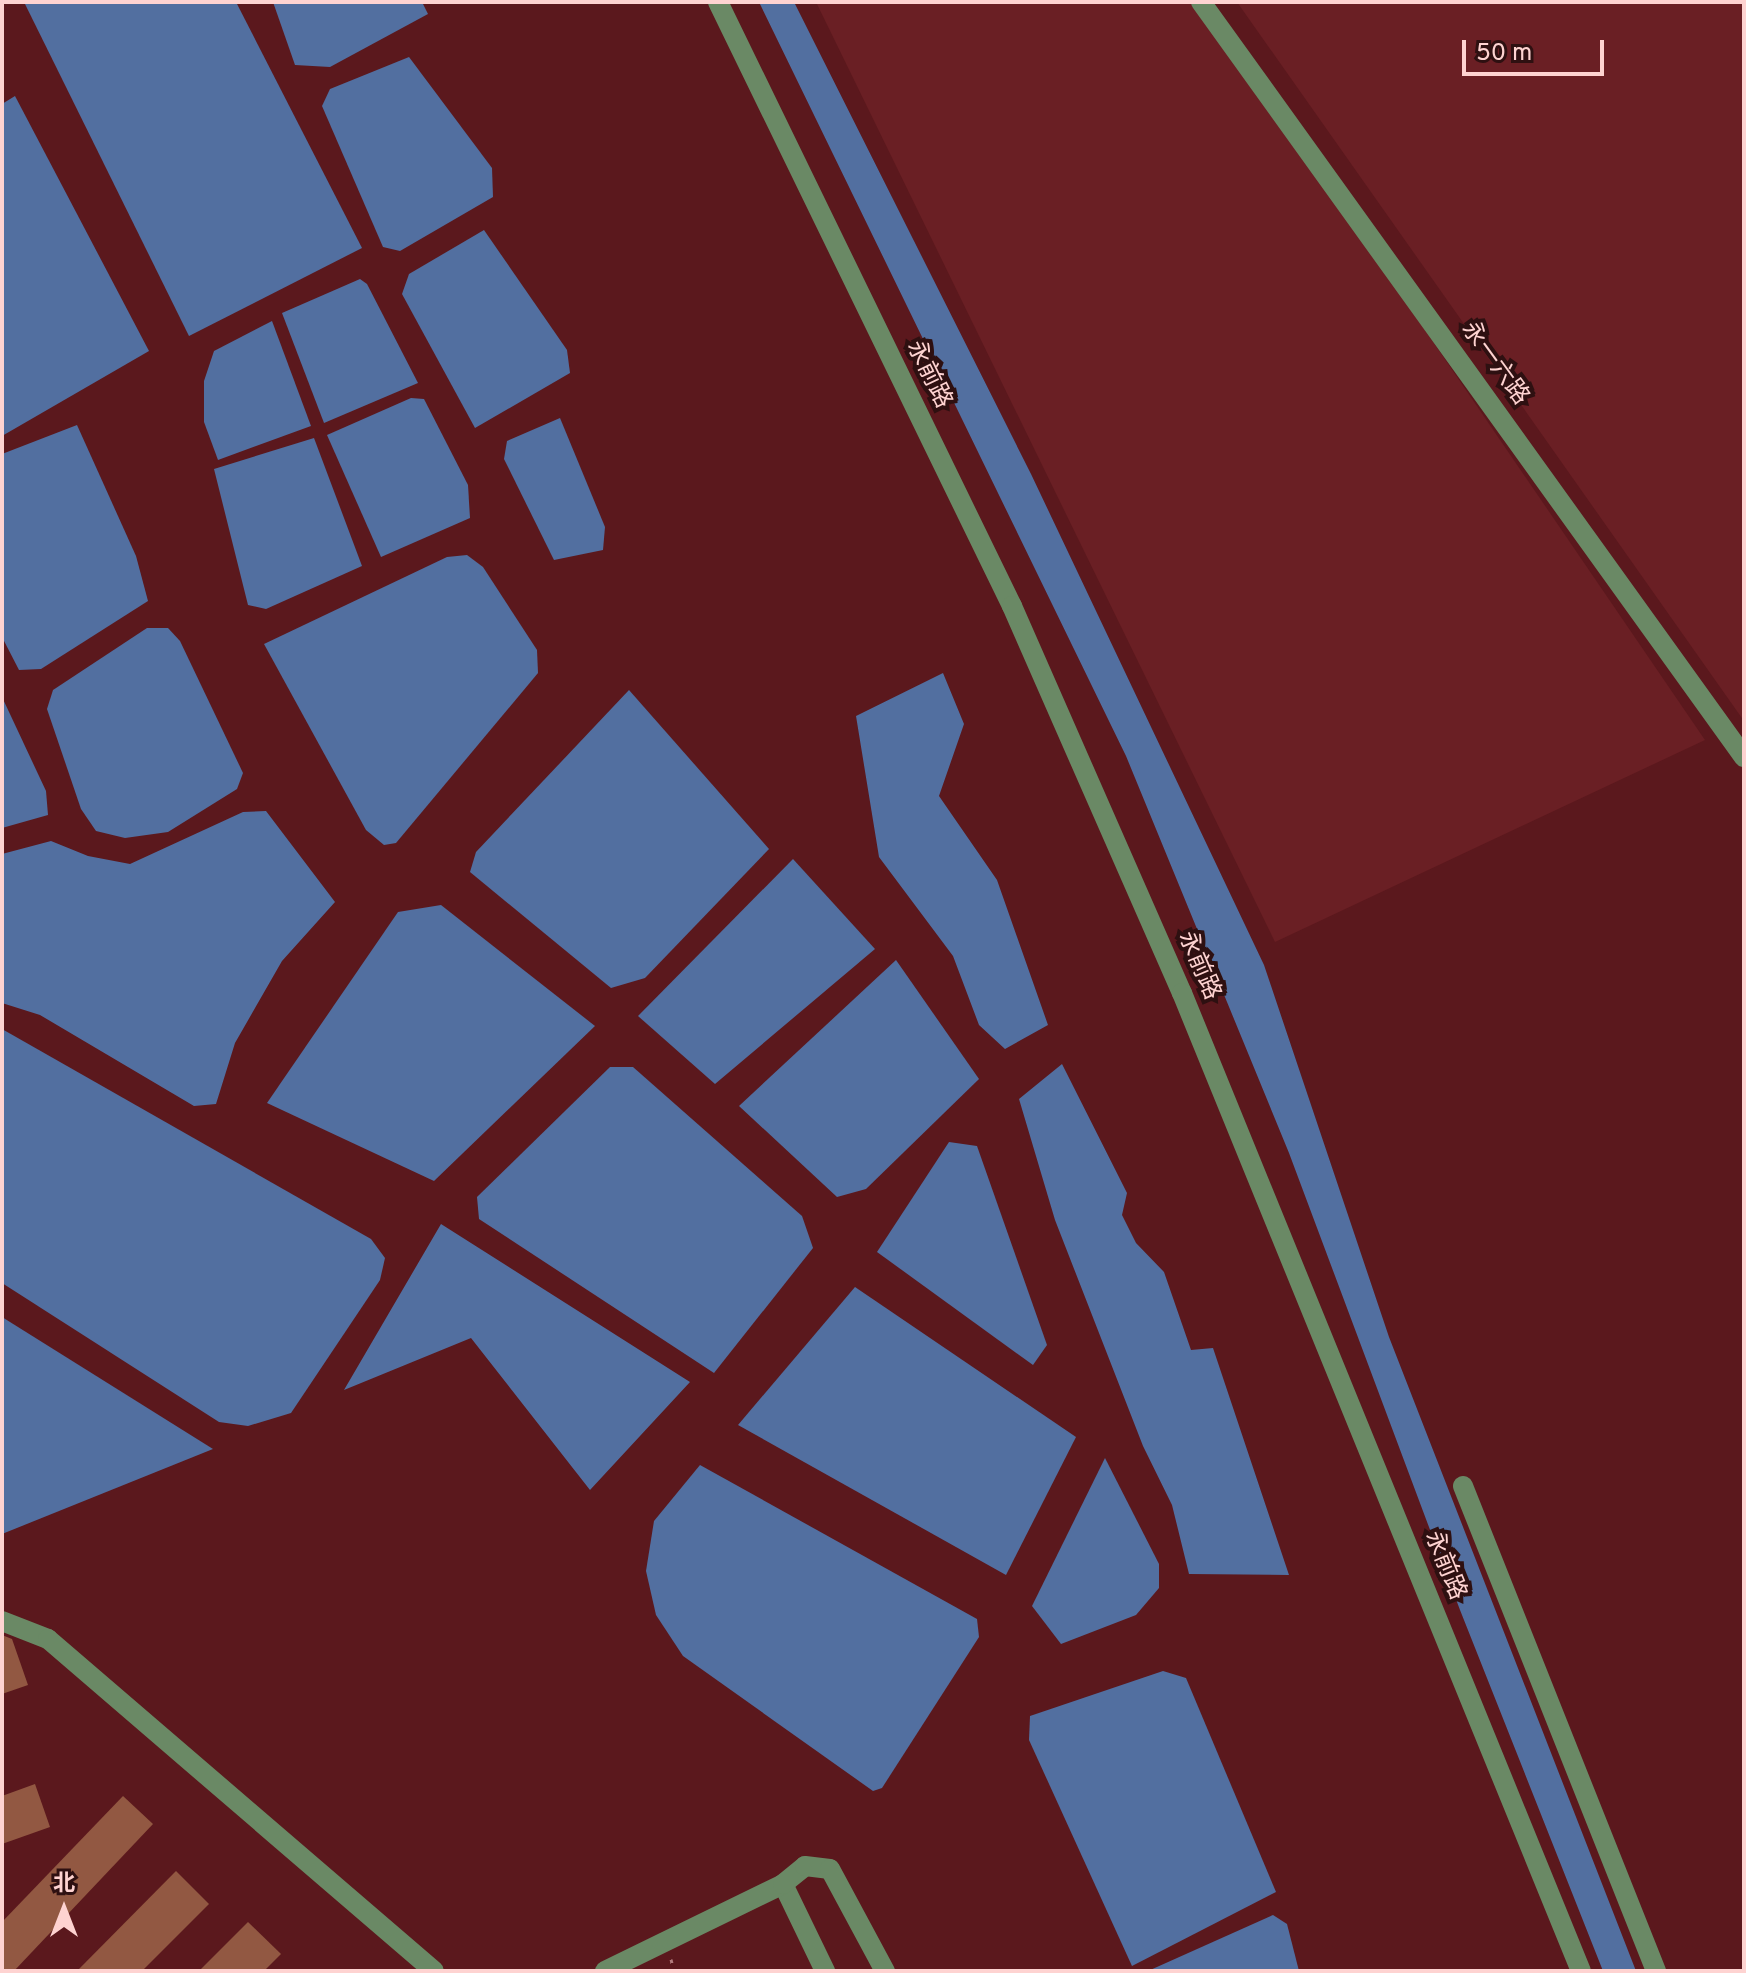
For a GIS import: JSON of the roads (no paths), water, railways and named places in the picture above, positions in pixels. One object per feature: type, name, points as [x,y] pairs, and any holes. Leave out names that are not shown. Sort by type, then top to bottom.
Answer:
[{"type":"street","name":"永前路","points":[[718,2],[1012,606],[1182,993],[1581,1971]]},
{"type":"street","name":"永一六路","points":[[1201,2],[1744,757]]},
{"type":"street","points":[[1463,1486],[1656,1971]]},
{"type":"street","points":[[2,1621],[48,1639],[434,1971]]},
{"type":"street","points":[[605,1971],[783,1884],[805,1866],[830,1869],[885,1971]]},
{"type":"street","points":[[783,1884],[825,1971]]},
{"type":"water","points":[[24,2],[236,2],[362,248],[189,336]]},
{"type":"water","points":[[273,2],[422,2],[428,14],[330,67],[295,65]]},
{"type":"water","points":[[759,2],[794,2],[1031,474],[1264,965],[1389,1337],[1636,1971],[1603,1971],[1460,1610],[1289,1153],[1126,756]]},
{"type":"water","points":[[409,57],[492,168],[493,197],[400,251],[383,247],[322,106],[330,89]]},
{"type":"water","points":[[15,96],[149,351],[2,436],[2,104]]},
{"type":"water","points":[[484,230],[567,350],[570,373],[475,428],[402,294],[409,274]]},
{"type":"water","points":[[360,279],[367,284],[418,383],[324,423],[282,313]]},
{"type":"water","points":[[272,321],[311,426],[218,460],[204,422],[204,381],[214,351]]},
{"type":"water","points":[[411,398],[424,399],[468,485],[470,518],[381,557],[327,435]]},
{"type":"water","points":[[560,418],[605,527],[603,550],[554,560],[504,459],[507,441]]},
{"type":"water","points":[[77,425],[136,556],[148,601],[41,669],[19,670],[2,637],[2,454]]},
{"type":"water","points":[[314,438],[362,566],[266,609],[248,605],[214,469]]},
{"type":"water","points":[[467,555],[483,567],[537,650],[538,673],[396,843],[384,845],[366,830],[264,644],[447,557]]},
{"type":"water","points":[[147,628],[168,628],[180,641],[243,773],[237,789],[168,832],[125,838],[96,831],[81,809],[47,709],[53,690]]},
{"type":"water","points":[[943,673],[964,724],[939,796],[997,880],[1048,1025],[1005,1049],[979,1025],[953,956],[879,857],[856,716]]},
{"type":"water","points":[[629,690],[769,849],[645,978],[611,988],[470,872],[476,852]]},
{"type":"water","points":[[2,697],[46,791],[48,815],[2,828]]},
{"type":"water","points":[[266,811],[335,902],[282,961],[235,1043],[216,1104],[194,1106],[40,1015],[2,1003],[2,854],[51,841],[88,856],[130,864],[243,812]]},
{"type":"water","points":[[793,859],[875,949],[715,1084],[638,1016]]},
{"type":"water","points":[[441,905],[595,1026],[434,1181],[267,1103],[398,912]]},
{"type":"water","points":[[896,960],[979,1079],[866,1189],[837,1197],[739,1106]]},
{"type":"water","points":[[2,1029],[371,1239],[385,1258],[380,1280],[291,1413],[248,1426],[219,1422],[2,1283]]},
{"type":"water","points":[[1062,1064],[1127,1193],[1122,1215],[1136,1243],[1164,1272],[1191,1350],[1213,1348],[1289,1575],[1189,1574],[1172,1505],[1143,1446],[1055,1220],[1019,1099]]},
{"type":"water","points":[[610,1067],[633,1067],[802,1216],[813,1248],[714,1373],[479,1219],[477,1197]]},
{"type":"water","points":[[949,1142],[977,1146],[1047,1345],[1033,1365],[877,1252]]},
{"type":"water","points":[[441,1224],[690,1382],[590,1490],[471,1338],[344,1390]]},
{"type":"water","points":[[855,1287],[1076,1437],[1006,1575],[738,1425]]},
{"type":"water","points":[[2,1317],[213,1449],[2,1534]]},
{"type":"water","points":[[1105,1458],[1159,1564],[1159,1588],[1136,1615],[1061,1644],[1032,1606]]},
{"type":"water","points":[[700,1465],[977,1619],[979,1637],[882,1788],[873,1791],[683,1656],[656,1615],[646,1571],[654,1521]]},
{"type":"water","points":[[1163,1671],[1186,1678],[1276,1892],[1132,1966],[1029,1740],[1030,1716]]},
{"type":"water","points":[[1273,1915],[1287,1924],[1299,1971],[1148,1971]]}]
